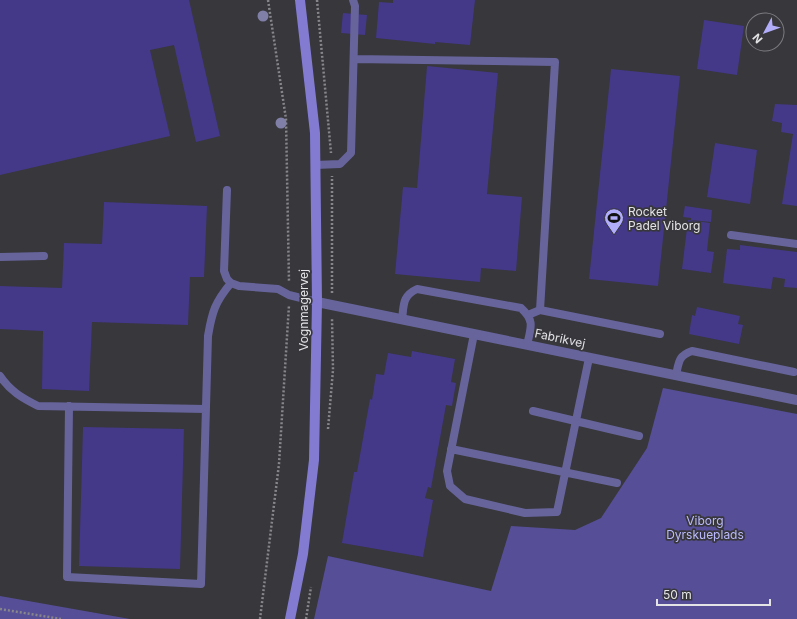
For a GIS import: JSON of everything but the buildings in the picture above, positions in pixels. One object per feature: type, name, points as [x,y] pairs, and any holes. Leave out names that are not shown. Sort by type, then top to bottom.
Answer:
[{"type":"street","name":"Vognmagervej","points":[[290,619],[303,554],[314,460],[317,302],[315,133],[300,0]]},
{"type":"street","name":"Fabrikvej","points":[[317,302],[797,400]]},
{"type":"lane","points":[[315,165],[340,164],[351,153],[355,6],[353,0]]},
{"type":"lane","points":[[354,59],[555,62],[540,310]]},
{"type":"lane","points":[[227,190],[224,271],[226,279],[232,284],[239,286],[278,289],[290,295],[317,302]]},
{"type":"lane","points":[[730,235],[797,244]]},
{"type":"lane","points":[[0,257],[44,256]]},
{"type":"lane","points":[[69,406],[67,577],[201,584],[208,336],[212,311],[223,293],[232,284]]},
{"type":"lane","points":[[402,319],[405,298],[410,292],[417,289],[521,308],[528,315],[531,325],[527,345]]},
{"type":"lane","points":[[528,315],[540,310],[660,334]]},
{"type":"lane","points":[[474,334],[447,470],[450,486],[465,499],[525,513],[557,512],[589,358]]},
{"type":"lane","points":[[676,375],[679,360],[683,354],[692,351],[794,372]]},
{"type":"lane","points":[[0,376],[21,398],[38,406],[206,409]]},
{"type":"lane","points":[[533,411],[639,436]]},
{"type":"lane","points":[[451,449],[617,483]]},
{"type":"path","points":[[260,619],[279,464],[290,295],[286,119],[268,0]]},
{"type":"path","points":[[0,609],[61,619]]},
{"type":"green space","name":"Viborg Dyrskueplads","points":[[663,388],[797,414],[797,619],[314,619],[328,556],[491,591],[511,526],[575,530],[601,518],[647,448]]},
{"type":"green space","points":[[0,596],[130,619],[0,619]]},
{"type":"place","name":"Rocket Padel Viborg","points":[[614,235]]}]
